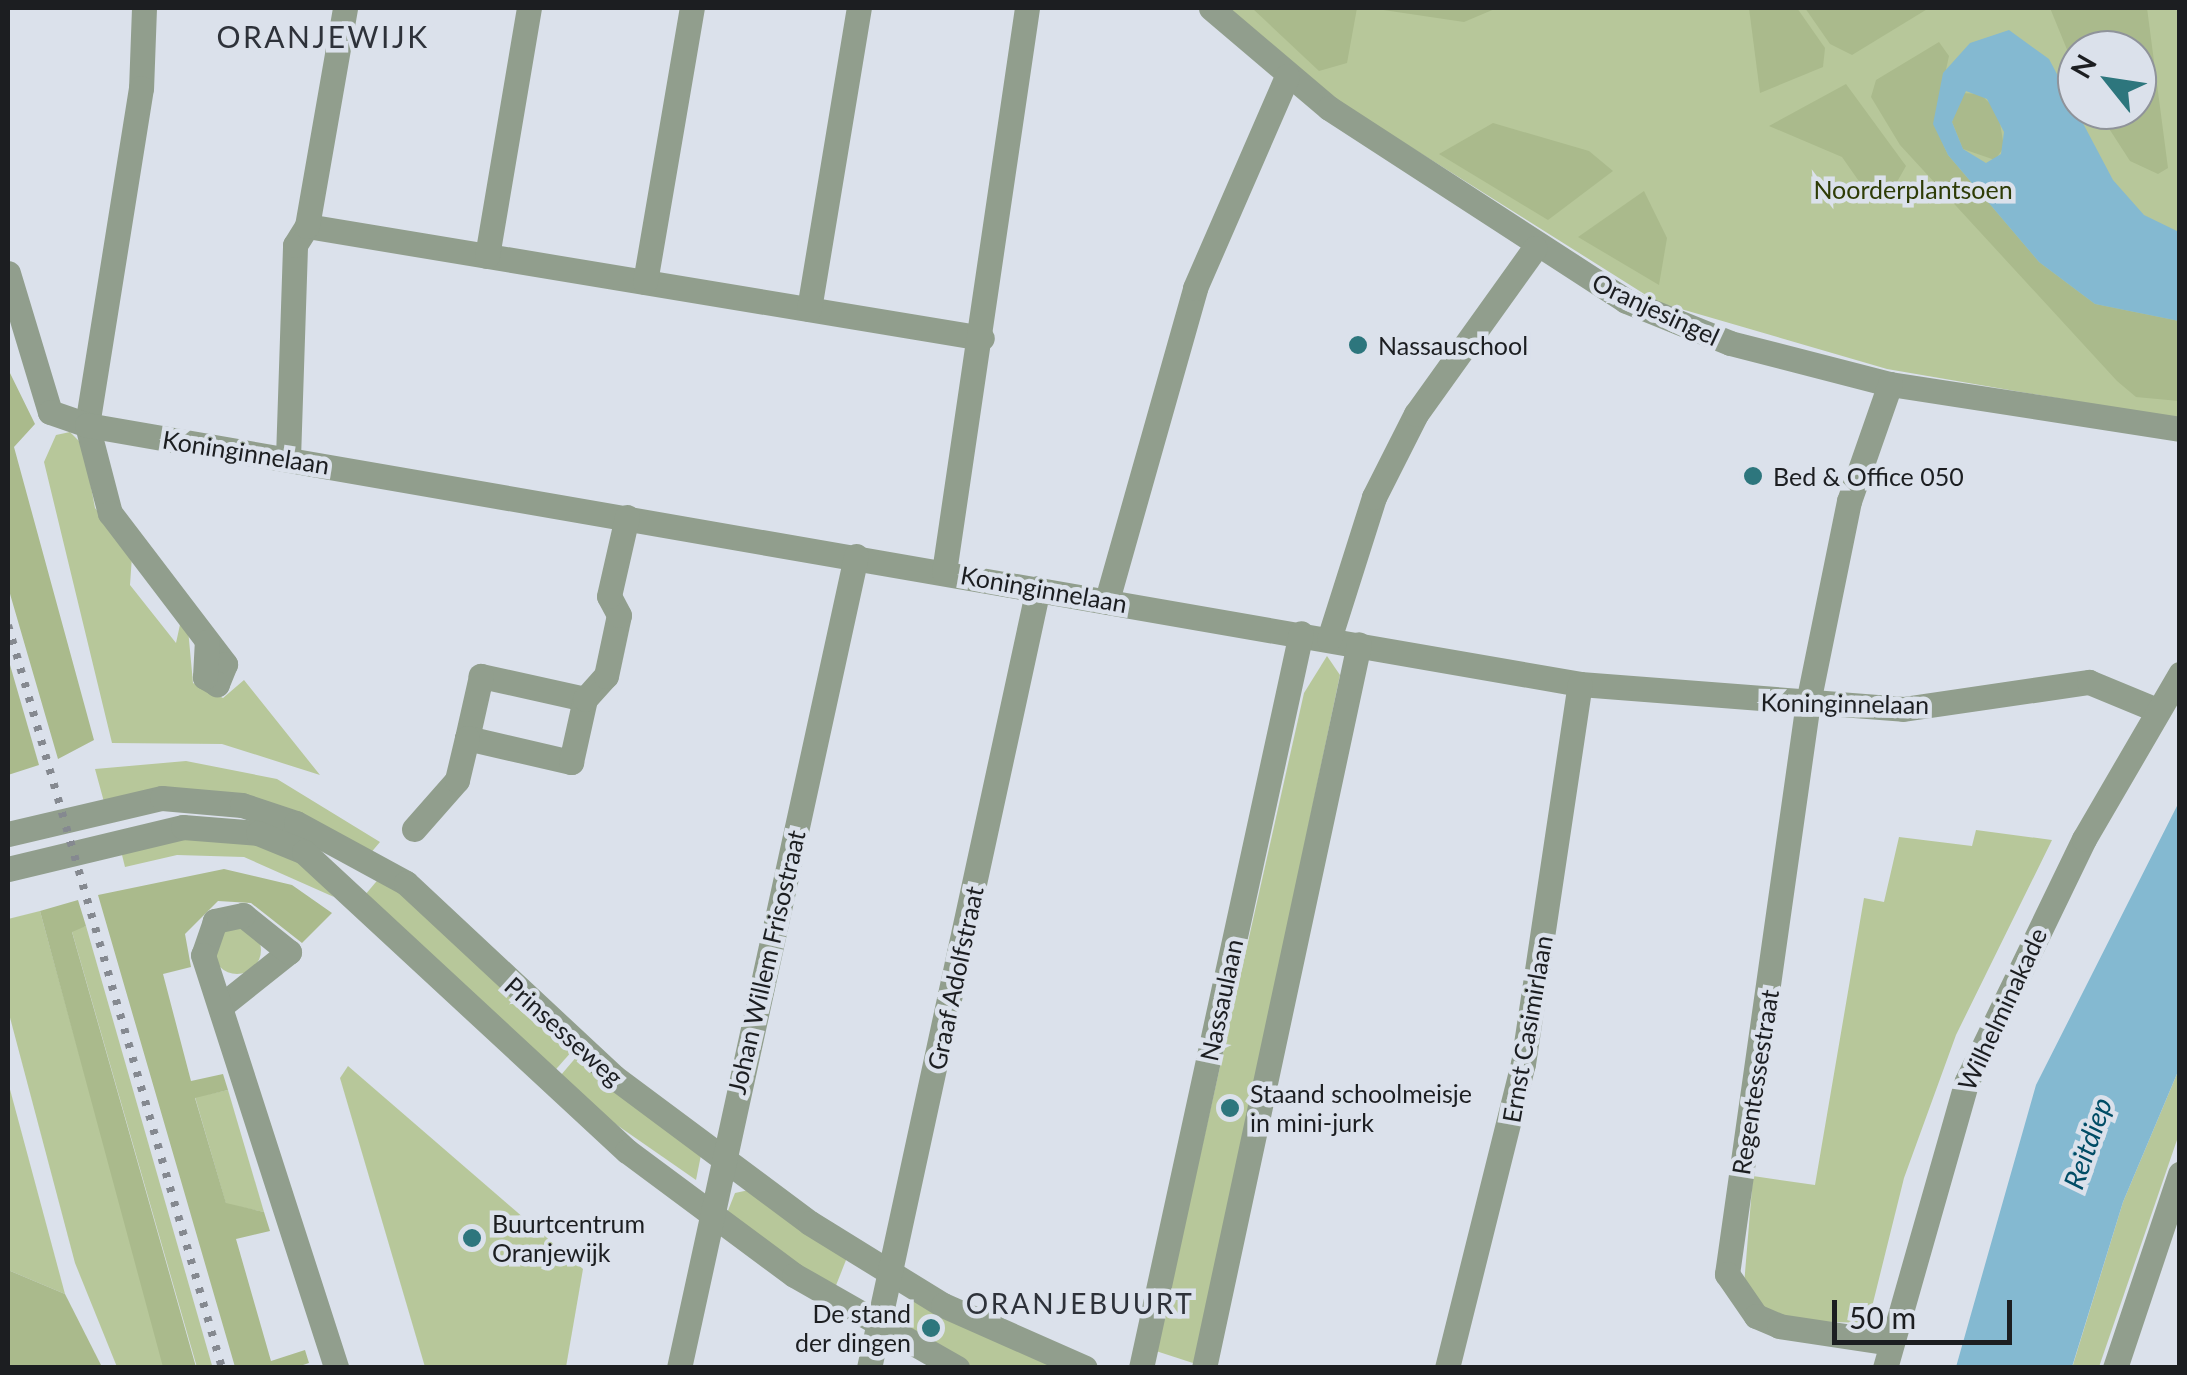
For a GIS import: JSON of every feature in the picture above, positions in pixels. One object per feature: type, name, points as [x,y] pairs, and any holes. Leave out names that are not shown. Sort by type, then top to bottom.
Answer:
[{"type":"street","points":[[144,8],[141,88],[87,426],[115,522],[206,642]]},
{"type":"street","points":[[288,458],[295,244],[306,226],[346,8]]},
{"type":"street","points":[[487,256],[529,8]]},
{"type":"street","points":[[645,282],[692,8]]},
{"type":"street","points":[[808,309],[859,8]]},
{"type":"street","points":[[944,572],[982,338],[1028,8]]},
{"type":"street","name":"Oranjesingel","points":[[1211,8],[1287,76],[1535,248],[1626,301],[1730,343],[1890,384],[2180,429]]},
{"type":"street","points":[[1108,600],[1195,288],[1287,76]]},
{"type":"street","points":[[306,226],[982,338]]},
{"type":"street","points":[[1329,638],[1374,497],[1416,414],[1535,248]]},
{"type":"street","name":"Koninginnelaan","points":[[11,286],[50,412],[87,426],[1580,684],[1904,710],[2089,682],[2157,710]]},
{"type":"street","name":"Regentessestraat","points":[[1888,1356],[1756,1316],[1727,1274],[1808,702],[1848,501],[1890,384]]},
{"type":"street","points":[[467,738],[571,762],[585,699],[606,676],[619,615],[608,596],[627,517]]},
{"type":"street","name":"Johan Willem Frisostraat","points":[[678,1368],[856,556]]},
{"type":"street","name":"Graaf Adolfstraat","points":[[870,1368],[1038,588]]},
{"type":"street","name":"Nassaulaan","points":[[1141,1368],[1301,633]]},
{"type":"street","points":[[1204,1368],[1360,644]]},
{"type":"street","name":"Wilhelminakade","points":[[1888,1356],[1967,1081],[2157,710],[2180,674]]},
{"type":"street","points":[[414,829],[457,780],[480,676],[585,699]]},
{"type":"street","name":"Ernst Casimirlaan","points":[[1447,1368],[1523,1064],[1580,684]]},
{"type":"street","name":"Prinsesseweg","points":[[14,832],[188,798],[296,824],[414,890],[614,1077],[722,1161],[891,1276],[1086,1368]]},
{"type":"street","name":"Prinsesseweg","points":[[19,866],[208,826],[304,852],[546,1085],[712,1214],[879,1327],[957,1368]]},
{"type":"street","points":[[221,1006],[289,952],[243,915],[215,921],[202,946],[221,1006],[336,1368]]},
{"type":"street","points":[[2115,1368],[2180,1174]]},
{"type":"green space","name":"Noorderplantsoen","points":[[1226,8],[2179,8],[2179,419],[1887,369],[1657,302],[1336,100]]},
{"type":"green space","points":[[1252,8],[1357,8],[1347,63],[1319,71]]},
{"type":"green space","points":[[1370,8],[1497,8],[1464,22]]},
{"type":"green space","points":[[1749,8],[1797,8],[1825,48],[1823,67],[1760,93]]},
{"type":"green space","points":[[1805,8],[1929,8],[1852,55],[1830,44]]},
{"type":"green space","points":[[2050,8],[2147,8],[2150,30],[2059,30]]},
{"type":"green space","points":[[1939,42],[1949,56],[1934,124],[1948,155],[2039,262],[2095,304],[2179,321],[2179,401],[2136,397],[2117,381],[1900,145],[1871,97],[1876,80]]},
{"type":"green space","points":[[1846,84],[1906,166],[1893,189],[1863,187],[1842,157],[1769,126]]},
{"type":"green space","points":[[2157,84],[2168,168],[2158,174],[2130,161],[2110,130],[2157,130]]},
{"type":"green space","points":[[1961,93],[1980,94],[1998,111],[2004,147],[1995,160],[1963,149],[1952,122]]},
{"type":"green space","points":[[1493,123],[1589,151],[1613,171],[1548,220],[1439,154]]},
{"type":"green space","points":[[1644,191],[1667,238],[1659,285],[1578,237]]},
{"type":"green space","points":[[8,369],[35,424],[14,447],[94,740],[58,759],[8,587]]},
{"type":"green space","points":[[70,432],[83,445],[95,508],[132,556],[130,585],[176,643],[181,620],[188,629],[193,683],[223,698],[244,680],[320,775],[222,744],[112,743],[44,462],[56,435]]},
{"type":"green space","points":[[1327,656],[1340,675],[1196,1364],[1156,1351],[1304,693]]},
{"type":"green space","points":[[8,658],[39,765],[8,775]]},
{"type":"green space","points":[[186,761],[277,779],[380,842],[369,855],[301,817],[104,802],[95,769]]},
{"type":"green space","points":[[1976,830],[2052,840],[1956,1035],[1904,1178],[1868,1323],[1796,1321],[1763,1307],[1744,1285],[1753,1176],[1815,1185],[1864,898],[1884,902],[1899,837],[1972,846]]},
{"type":"green space","points":[[221,833],[296,856],[334,897],[244,857],[177,855],[125,867],[120,847]]},
{"type":"green space","points":[[224,869],[292,885],[332,913],[302,943],[251,903],[218,901],[185,934],[191,967],[163,974],[191,1081],[223,1074],[228,1090],[195,1098],[226,1203],[264,1212],[270,1231],[236,1239],[271,1361],[305,1350],[309,1363],[297,1367],[235,1367],[98,895]]},
{"type":"green space","points":[[381,876],[573,1050],[550,1076],[365,895]]},
{"type":"green space","points":[[78,900],[86,926],[72,932],[196,1367],[163,1367],[40,911]]},
{"type":"green space","points":[[40,911],[165,1367],[117,1367],[75,1263],[8,1010],[8,919]]},
{"type":"green space","points":[[86,926],[213,1367],[197,1368],[72,930]]},
{"type":"green space","points":[[237,926],[254,933],[261,950],[254,967],[237,974],[220,967],[213,950],[220,933]]},
{"type":"green space","points":[[578,1055],[701,1155],[696,1180],[555,1082]]},
{"type":"green space","points":[[348,1066],[583,1269],[566,1367],[425,1367],[340,1078]]},
{"type":"green space","points":[[2179,1069],[2179,1134],[2099,1367],[2072,1368],[2123,1202]]},
{"type":"green space","points":[[8,1082],[65,1294],[8,1270]]},
{"type":"green space","points":[[228,1090],[264,1212],[226,1204],[195,1097]]},
{"type":"green space","points":[[749,1190],[848,1255],[833,1293],[727,1213],[735,1193]]},
{"type":"green space","points":[[8,1270],[65,1294],[102,1367],[8,1367]]},
{"type":"green space","points":[[912,1297],[1064,1367],[971,1367],[893,1322]]},
{"type":"water","points":[[2009,30],[2049,59],[2057,74],[2057,130],[2087,130],[2113,180],[2144,215],[2179,232],[2179,321],[2095,304],[2039,262],[1948,155],[1933,124],[1943,73],[1970,43]],"holes":[[[1966,91],[1987,99],[2004,132],[2001,154],[1986,163],[1963,149],[1952,122]]]},
{"type":"water","name":"Reitdiep","points":[[2179,802],[2179,1069],[2123,1202],[2072,1367],[1956,1367],[2036,1085]]},
{"type":"railway","points":[[8,625],[222,1368]]},
{"type":"place","name":"Nassauschool","points":[[1358,345]]},
{"type":"place","name":"Bed & Office 050","points":[[1753,476]]},
{"type":"place","name":"Staand schoolmeisje in mini-jurk","points":[[1230,1108]]},
{"type":"place","name":"Buurtcentrum Oranjewijk","points":[[472,1238]]},
{"type":"place","name":"De stand der dingen","points":[[931,1328]]},
{"type":"district","name":"ORANJEWIJK","points":[[323,36]]},
{"type":"district","name":"ORANJEBUURT","points":[[1080,1303]]}]
